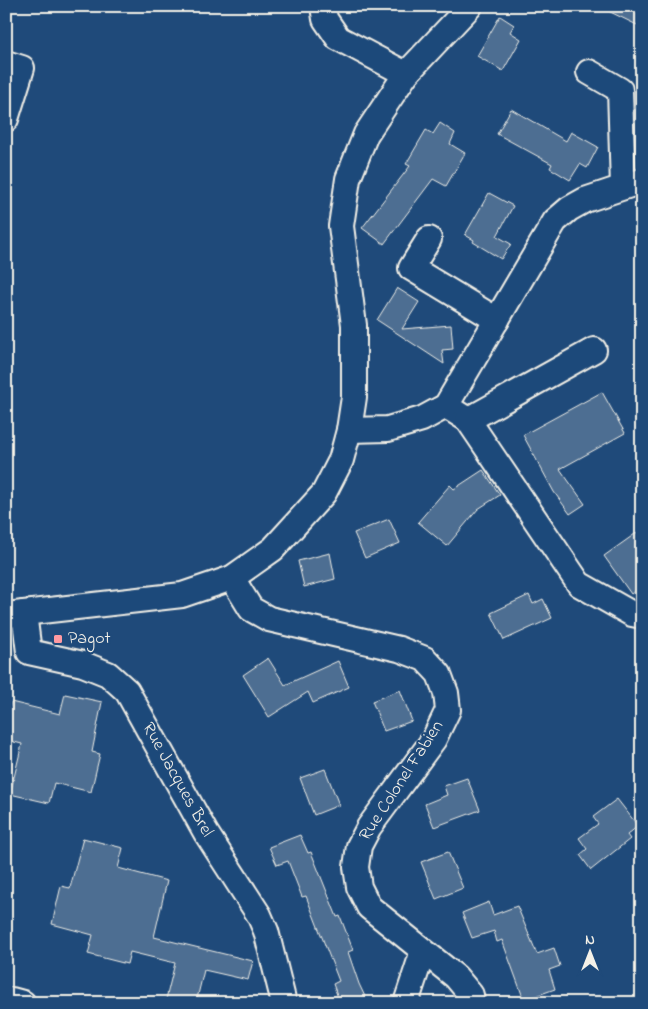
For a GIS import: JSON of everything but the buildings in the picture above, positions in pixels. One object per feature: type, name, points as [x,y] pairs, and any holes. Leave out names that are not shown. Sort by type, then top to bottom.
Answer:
[{"type":"street","points":[[323,6],[325,19],[338,38],[406,74]]},
{"type":"street","points":[[15,614],[182,595],[232,578],[273,549],[324,493],[341,460],[349,430],[354,397],[354,325],[341,226],[348,179],[366,134],[406,74],[470,6]]},
{"type":"street","points":[[6,63],[22,68],[6,119]]},
{"type":"street","points":[[349,430],[388,429],[422,419],[446,406],[555,221],[569,209],[584,200],[632,184],[620,90],[589,72]]},
{"type":"street","points":[[429,239],[411,268],[497,320]]},
{"type":"street","points":[[468,420],[594,350]]},
{"type":"street","points":[[446,406],[468,420],[579,584],[632,614],[642,616]]},
{"type":"street","name":"Rue Colonel Fabien","points":[[232,578],[251,609],[269,620],[399,649],[426,659],[439,674],[446,693],[448,710],[434,739],[369,828],[359,846],[356,867],[359,887],[369,907],[456,977],[471,995],[472,1003]]},
{"type":"street","name":"Rue Jacques Brel","points":[[15,614],[29,652],[83,664],[100,670],[108,674],[127,691],[206,832],[259,915],[266,931],[284,1003]]},
{"type":"street","points":[[406,1003],[423,951]]},
{"type":"street","points":[[6,1002],[12,1000],[23,1003]]},
{"type":"place","name":"Pagot","points":[[58,639]]}]
